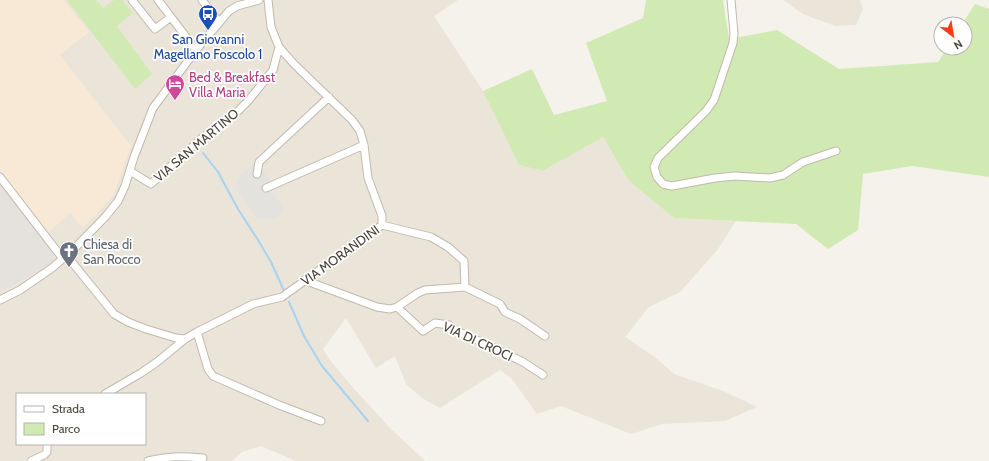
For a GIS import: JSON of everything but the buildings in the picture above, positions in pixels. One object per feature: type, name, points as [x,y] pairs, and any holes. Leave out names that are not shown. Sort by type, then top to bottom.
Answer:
[{"type":"street","points":[[132,0],[155,29],[171,17]]},
{"type":"street","points":[[158,0],[196,50]]},
{"type":"street","points":[[202,0],[220,22]]},
{"type":"street","points":[[0,300],[38,279],[65,258],[106,216],[118,201],[153,108],[196,50],[229,11],[237,6],[259,0]]},
{"type":"street","name":"VIA MORANDINI","points":[[106,393],[157,362],[185,339],[197,332],[253,304],[277,299],[290,292],[304,280],[375,232],[382,225],[382,216],[368,178],[364,145],[358,127],[294,64],[279,47],[271,27],[268,0]]},
{"type":"street","points":[[731,0],[734,33],[733,43],[714,100],[706,111],[658,158],[654,167],[657,177],[663,184],[672,186],[735,176],[770,178],[783,175],[803,162],[836,151]]},
{"type":"street","name":"VIA SAN MARTINO","points":[[130,171],[151,184],[203,137],[238,111],[249,100],[273,70],[279,47]]},
{"type":"street","points":[[257,174],[259,162],[329,97]]},
{"type":"street","points":[[266,188],[364,145]]},
{"type":"street","points":[[0,177],[65,258],[114,314],[128,322],[146,329],[176,338],[185,339]]},
{"type":"street","points":[[382,225],[430,237],[448,247],[464,261],[465,287]]},
{"type":"street","points":[[304,280],[378,307],[390,309],[397,307],[425,290],[465,287],[500,304],[505,312],[520,319],[545,336]]},
{"type":"street","name":"VIA DI CROCI","points":[[397,307],[423,331],[435,323],[449,325],[457,331],[523,362],[543,375]]},
{"type":"street","points":[[197,332],[208,369],[213,376],[279,405],[321,421]]},
{"type":"street","points":[[31,461],[44,456],[47,452],[47,445]]},
{"type":"street","points":[[148,461],[176,456],[203,458]]},
{"type":"shaded area","points":[[0,0],[458,0],[434,16],[483,91],[519,165],[543,171],[603,137],[629,181],[674,218],[736,221],[718,249],[680,292],[649,307],[625,337],[656,358],[674,374],[723,391],[757,407],[725,421],[662,424],[631,434],[561,406],[537,414],[512,379],[500,370],[440,408],[422,398],[406,384],[395,356],[376,368],[346,318],[323,349],[329,359],[350,384],[390,428],[425,461],[296,461],[261,446],[242,452],[232,461],[0,461]]},
{"type":"shaded area","points":[[0,0],[64,0],[89,32],[60,55],[131,146],[114,194],[83,228],[70,213],[48,233],[0,170]]},
{"type":"shaded area","points":[[783,0],[860,0],[863,9],[856,25],[835,26],[803,14]]},
{"type":"shaded area","points":[[256,161],[271,182],[267,185],[283,208],[279,216],[272,220],[264,218],[258,219],[235,187],[240,175]]},
{"type":"shaded area","points":[[0,181],[54,254],[51,263],[0,292]]},
{"type":"green space","points":[[67,0],[96,0],[103,8],[114,0],[122,0],[133,13],[117,26],[152,74],[135,89]]},
{"type":"green space","points":[[646,0],[723,0],[729,39],[777,30],[839,69],[938,62],[942,56],[973,56],[973,16],[967,16],[975,4],[989,9],[989,177],[912,166],[863,174],[858,230],[828,249],[796,224],[674,218],[629,181],[603,137],[543,171],[519,165],[483,91],[532,69],[554,115],[607,101],[586,43],[643,18]]},
{"type":"waterway","points":[[203,153],[218,172],[238,209],[271,262],[285,293]]},
{"type":"waterway","points":[[289,302],[304,336],[322,366],[368,421]]},
{"type":"place","name":"San Giovanni Magellano Foscolo 1","points":[[208,31]]},
{"type":"place","name":"Bed & Breakfast Villa Maria","points":[[175,101]]},
{"type":"place","name":"Chiesa di San Rocco","points":[[69,268]]}]
